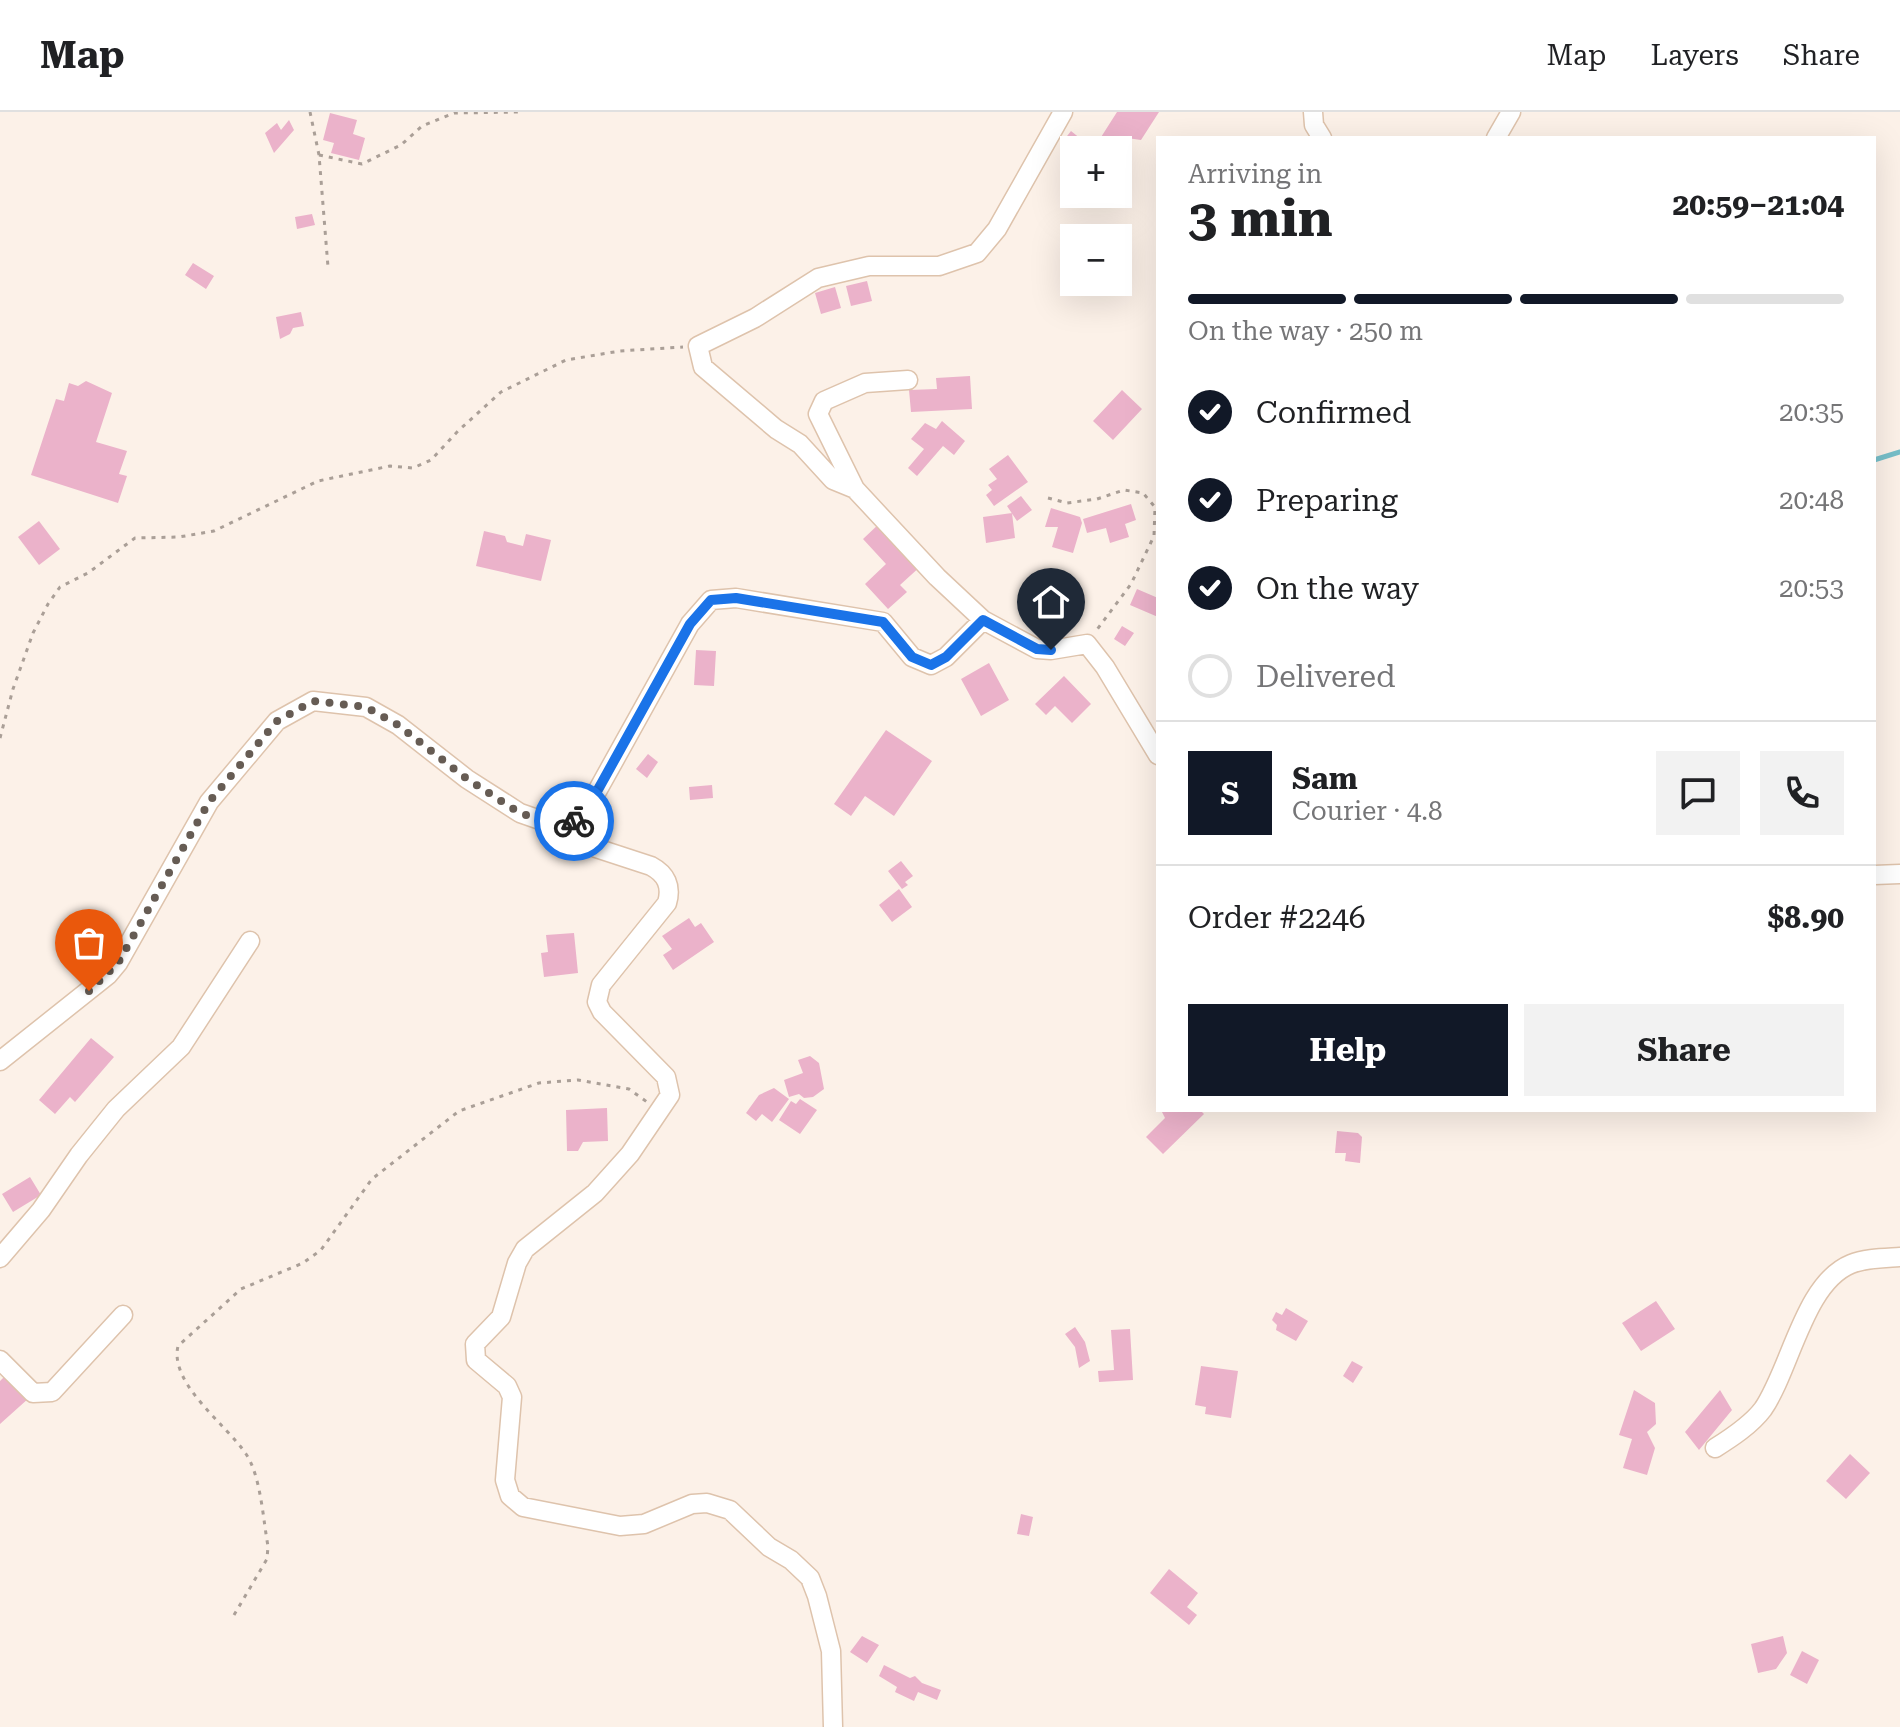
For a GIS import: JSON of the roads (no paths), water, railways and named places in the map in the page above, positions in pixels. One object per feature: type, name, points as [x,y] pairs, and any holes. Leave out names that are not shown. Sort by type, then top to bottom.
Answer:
[{"type":"street","points":[[855,489],[833,480],[800,444],[727,390],[703,367],[698,346],[755,318],[818,278],[869,266],[939,266],[977,253],[997,229],[1063,112]]},
{"type":"street","points":[[1313,112],[1314,125],[1321,136]]},
{"type":"street","points":[[1497,136],[1511,112]]},
{"type":"street","points":[[908,380],[865,383],[824,401],[818,414],[855,489],[937,577],[983,620],[1037,649],[1087,644],[1105,667],[1156,752]]},
{"type":"street","points":[[563,828],[585,813],[690,624],[711,600],[736,598],[883,622],[912,657],[931,665],[946,657],[983,620]]},
{"type":"street","points":[[0,1061],[108,975],[118,963],[209,802],[277,721],[313,701],[366,707],[398,725],[467,779],[520,813],[563,828],[596,848],[660,871],[668,882],[670,895],[667,903],[601,985],[598,994],[602,1012],[666,1077],[670,1095],[630,1154],[595,1193],[525,1249],[517,1263],[501,1317],[475,1344],[474,1355],[479,1363],[507,1386],[512,1397],[506,1489],[523,1507],[620,1526],[644,1524],[692,1504],[707,1503],[730,1510],[769,1547],[791,1560],[810,1578],[831,1651],[833,1727]]},
{"type":"street","points":[[1876,875],[1900,874]]},
{"type":"street","points":[[0,1258],[41,1210],[116,1109],[181,1047],[250,941]]},
{"type":"street","points":[[1715,1448],[1762,1411],[1817,1291],[1832,1273],[1853,1262],[1900,1257]]},
{"type":"street","points":[[0,1360],[33,1393],[52,1392],[123,1315]]},
{"type":"waterway","points":[[1876,459],[1900,452]]}]
